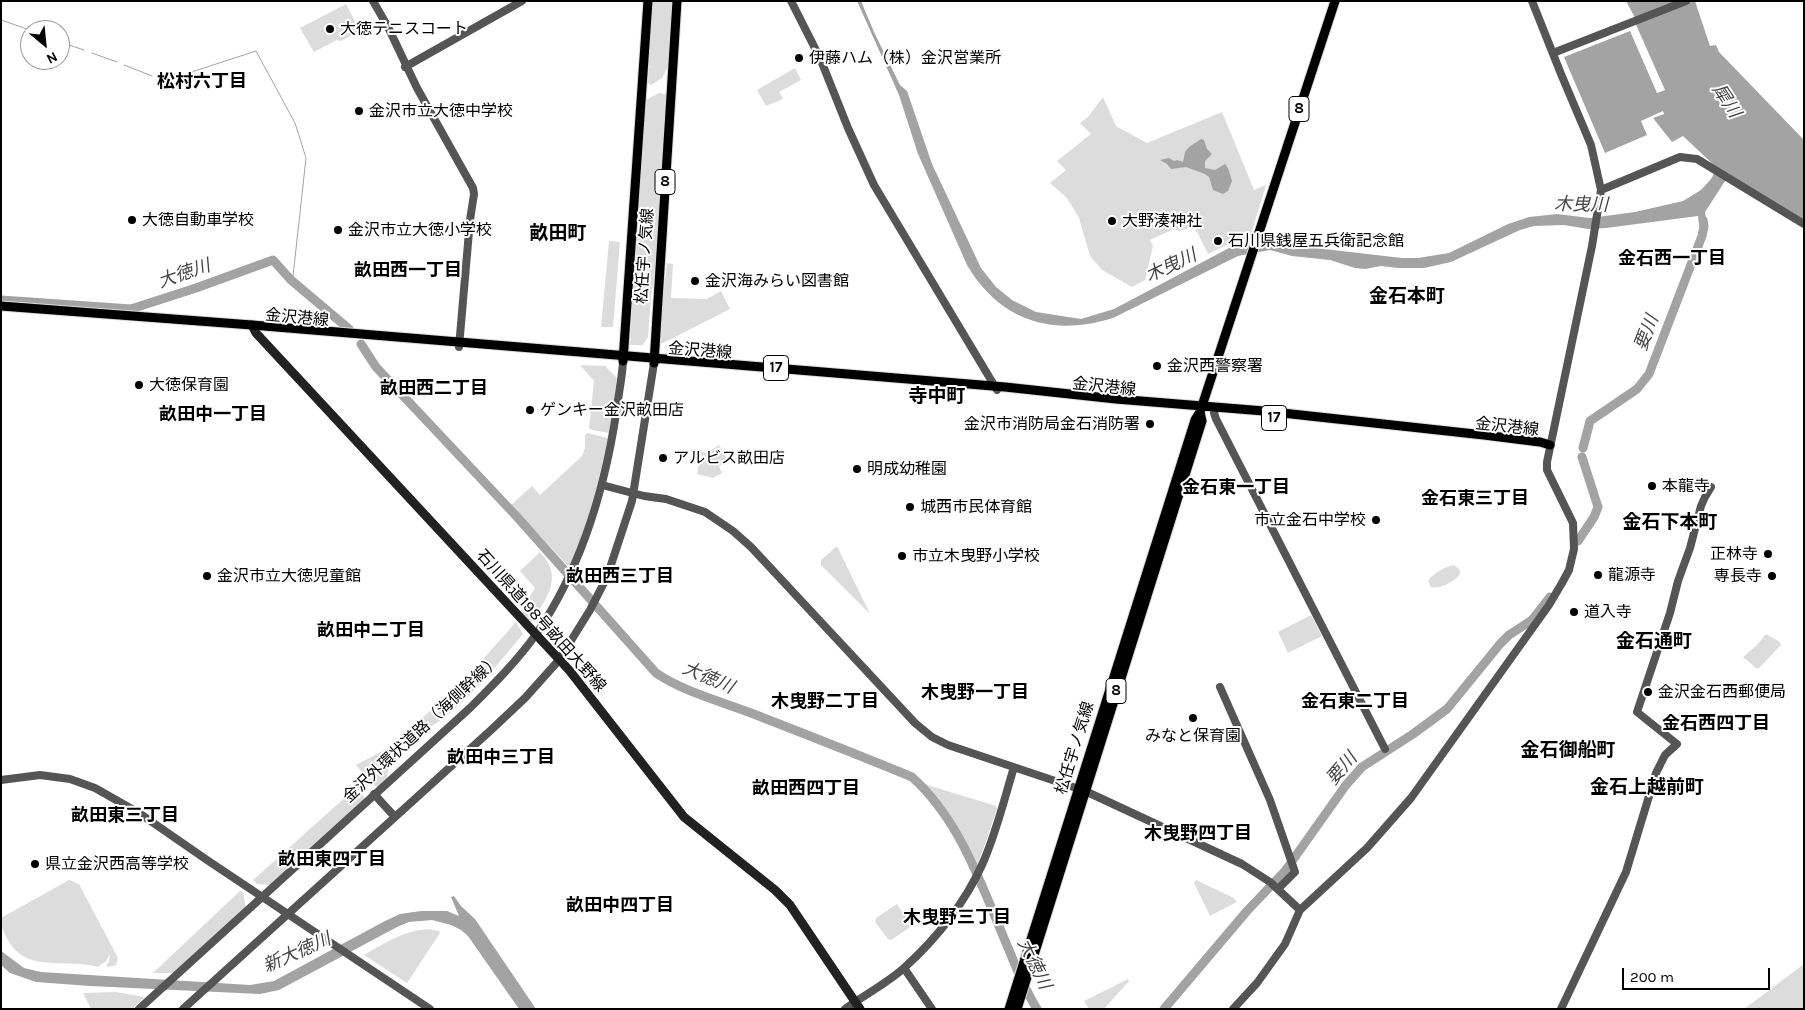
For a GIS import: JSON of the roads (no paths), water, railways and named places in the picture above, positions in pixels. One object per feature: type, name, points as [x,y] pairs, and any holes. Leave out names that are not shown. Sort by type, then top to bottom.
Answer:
[{"type":"main road","name":"松任宇ノ気線","points":[[623,358],[648,1]]},
{"type":"main road","name":"松任宇ノ気線","points":[[654,360],[677,1]]},
{"type":"main road","name":"松任宇ノ気線","points":[[1009,1009],[1016,1003],[1082,790],[1202,421],[1201,409],[1334,1]]},
{"type":"main road","name":"金沢港線","points":[[1,306],[996,388],[1484,435],[1550,445]]},
{"type":"main road","name":"金沢港線","points":[[1,311],[253,327]]},
{"type":"main road","name":"石川県道198号畝田大野線","points":[[253,327],[569,670],[684,817],[775,890],[790,905],[858,1005]]},
{"type":"street","points":[[373,1],[388,27],[405,67],[473,188],[460,345]]},
{"type":"street","points":[[405,67],[522,1]]},
{"type":"street","points":[[791,1],[820,58],[848,128],[874,185],[996,388]]},
{"type":"street","points":[[1233,1009],[1257,983],[1285,944],[1300,910],[1367,848],[1411,798],[1549,605],[1569,570],[1574,549],[1573,523],[1547,470],[1550,445],[1598,215],[1601,190],[1591,145],[1532,1]]},
{"type":"street","points":[[1553,53],[1686,1]]},
{"type":"street","points":[[1601,190],[1680,157],[1697,159],[1804,224]]},
{"type":"street","name":"金沢外環状道路（海側幹線）","points":[[139,1009],[175,974],[471,707],[504,673],[536,635],[572,570],[590,527],[613,435],[623,358]]},
{"type":"street","points":[[184,1008],[410,804],[524,698],[559,660],[597,598],[615,556],[629,512],[654,360]]},
{"type":"street","points":[[1215,410],[1385,749]]},
{"type":"street","points":[[602,485],[666,499],[705,512],[733,531],[751,547],[865,671],[932,737],[948,745],[1082,790],[1242,864],[1274,886],[1300,910]]},
{"type":"street","points":[[1561,1009],[1626,872],[1656,773],[1665,755],[1677,744],[1637,712],[1670,613],[1678,581],[1702,506],[1711,487]]},
{"type":"street","points":[[1220,687],[1270,800],[1295,872],[1274,886]]},
{"type":"street","points":[[844,1009],[858,1005],[904,968],[945,924],[966,894],[982,865],[1014,767]]},
{"type":"street","points":[[1,780],[40,775],[70,779],[95,788],[139,813],[337,945],[427,1008]]},
{"type":"street","points":[[374,794],[397,815]]},
{"type":"street","points":[[904,968],[932,1009]]},
{"type":"water","name":"犀川","points":[[857,1],[861,1],[900,85],[907,91],[932,164],[981,268],[996,287],[1012,300],[1036,312],[1081,319],[1114,309],[1231,247],[1248,243],[1264,242],[1402,258],[1418,258],[1449,253],[1508,224],[1529,217],[1557,214],[1590,218],[1635,212],[1683,201],[1701,190],[1711,179],[1717,168],[1683,136],[1672,142],[1653,118],[1664,114],[1663,111],[1641,121],[1647,135],[1605,153],[1564,57],[1630,31],[1657,93],[1665,90],[1626,1],[1695,1],[1710,46],[1716,45],[1719,52],[1804,140],[1804,220],[1729,175],[1705,212],[1707,228],[1705,232],[1700,228],[1698,216],[1606,228],[1588,229],[1564,225],[1534,226],[1520,230],[1451,262],[1424,268],[1381,266],[1365,269],[1355,268],[1330,260],[1292,256],[1270,250],[1238,256],[1113,318],[1069,326],[1030,320],[995,300],[980,284],[967,265],[918,154],[899,95]]},
{"type":"water","points":[[1201,139],[1204,140],[1207,149],[1212,154],[1205,161],[1205,168],[1215,170],[1225,164],[1228,168],[1232,181],[1228,191],[1223,194],[1213,190],[1209,177],[1205,174],[1186,167],[1171,169],[1160,160],[1169,158],[1174,161],[1183,162],[1185,152]]},
{"type":"water","points":[[454,896],[461,906],[475,919],[536,1009],[519,1009],[468,936],[461,930],[432,920],[409,922],[397,927],[279,990],[260,994],[36,982],[10,973],[1,965],[1,951],[24,968],[41,972],[250,985],[274,981],[400,914],[421,911],[447,911],[459,916],[451,897]]},
{"type":"waterway","points":[[1,20],[20,27]]},
{"type":"waterway","points":[[70,45],[84,50]]},
{"type":"waterway","points":[[160,78],[170,79],[256,51],[295,123],[306,158],[291,280]]},
{"type":"waterway","points":[[92,53],[117,62]]},
{"type":"waterway","points":[[124,65],[152,76]]},
{"type":"waterway","name":"要川","points":[[1583,448],[1590,421],[1637,389],[1649,374],[1702,236],[1703,220]]},
{"type":"waterway","name":"大徳川","points":[[1,300],[131,309],[273,260],[291,280],[349,329]]},
{"type":"waterway","name":"大徳川","points":[[361,344],[376,367],[518,518],[656,673],[690,691],[751,713],[912,777],[945,815],[970,858],[1022,980],[1037,1009]]},
{"type":"waterway","name":"要川","points":[[1578,541],[1594,517],[1598,507],[1582,457]]},
{"type":"waterway","name":"要川","points":[[1164,1009],[1247,911],[1285,871],[1346,785],[1362,767],[1447,709],[1500,644],[1509,635],[1532,620],[1550,597]]},
{"type":"place","name":"大徳テニスコート","points":[[330,29]]},
{"type":"place","name":"伊藤ハム（株）金沢営業所","points":[[799,58]]},
{"type":"place","name":"金沢市立大徳中学校","points":[[359,111]]},
{"type":"place","name":"大徳自動車学校","points":[[132,220]]},
{"type":"place","name":"大野湊神社","points":[[1112,221]]},
{"type":"place","name":"金沢市立大徳小学校","points":[[338,230]]},
{"type":"place","name":"石川県銭屋五兵衛記念館","points":[[1218,241]]},
{"type":"place","name":"金沢海みらい図書館","points":[[695,281]]},
{"type":"place","name":"金沢西警察署","points":[[1157,366]]},
{"type":"place","name":"大徳保育園","points":[[139,385]]},
{"type":"place","name":"ゲンキー金沢畝田店","points":[[530,410]]},
{"type":"place","name":"金沢市消防局金石消防署","points":[[1150,424]]},
{"type":"place","name":"アルビス畝田店","points":[[663,458]]},
{"type":"place","name":"明成幼稚園","points":[[857,469]]},
{"type":"place","name":"本龍寺","points":[[1652,486]]},
{"type":"place","name":"城西市民体育館","points":[[910,507]]},
{"type":"place","name":"市立金石中学校","points":[[1376,520]]},
{"type":"place","name":"正林寺","points":[[1768,554]]},
{"type":"place","name":"市立木曳野小学校","points":[[902,556]]},
{"type":"place","name":"龍源寺","points":[[1598,575]]},
{"type":"place","name":"金沢市立大徳児童館","points":[[207,576]]},
{"type":"place","name":"専長寺","points":[[1772,576]]},
{"type":"place","name":"道入寺","points":[[1574,612]]},
{"type":"place","name":"金沢金石西郵便局","points":[[1648,692]]},
{"type":"place","name":"みなと保育園","points":[[1193,718]]},
{"type":"place","name":"県立金沢西高等学校","points":[[35,864]]},
{"type":"district","name":"松村六丁目","points":[[202,82]]},
{"type":"district","name":"畝田町","points":[[558,234]]},
{"type":"district","name":"金石西一丁目","points":[[1672,259]]},
{"type":"district","name":"畝田西一丁目","points":[[408,271]]},
{"type":"district","name":"金石本町","points":[[1407,297]]},
{"type":"district","name":"畝田西二丁目","points":[[434,389]]},
{"type":"district","name":"寺中町","points":[[937,397]]},
{"type":"district","name":"畝田中一丁目","points":[[213,415]]},
{"type":"district","name":"金石東一丁目","points":[[1236,488]]},
{"type":"district","name":"金石東三丁目","points":[[1475,499]]},
{"type":"district","name":"金石下本町","points":[[1670,523]]},
{"type":"district","name":"畝田西三丁目","points":[[620,577]]},
{"type":"district","name":"畝田中二丁目","points":[[371,631]]},
{"type":"district","name":"金石通町","points":[[1654,642]]},
{"type":"district","name":"木曳野一丁目","points":[[975,693]]},
{"type":"district","name":"木曳野二丁目","points":[[825,702]]},
{"type":"district","name":"金石東二丁目","points":[[1355,702]]},
{"type":"district","name":"金石西四丁目","points":[[1716,724]]},
{"type":"district","name":"金石御船町","points":[[1568,751]]},
{"type":"district","name":"畝田中三丁目","points":[[501,758]]},
{"type":"district","name":"金石上越前町","points":[[1647,788]]},
{"type":"district","name":"畝田西四丁目","points":[[806,789]]},
{"type":"district","name":"畝田東三丁目","points":[[125,816]]},
{"type":"district","name":"木曳野四丁目","points":[[1198,834]]},
{"type":"district","name":"畝田東四丁目","points":[[332,860]]},
{"type":"district","name":"畝田中四丁目","points":[[620,906]]},
{"type":"district","name":"木曳野三丁目","points":[[957,918]]},
{"type":"water label","name":"木曳川","points":[[1581,205]]},
{"type":"water label","name":"木曳川","points":[[1171,266]]},
{"type":"water label","name":"新大徳川","points":[[297,953]]}]
